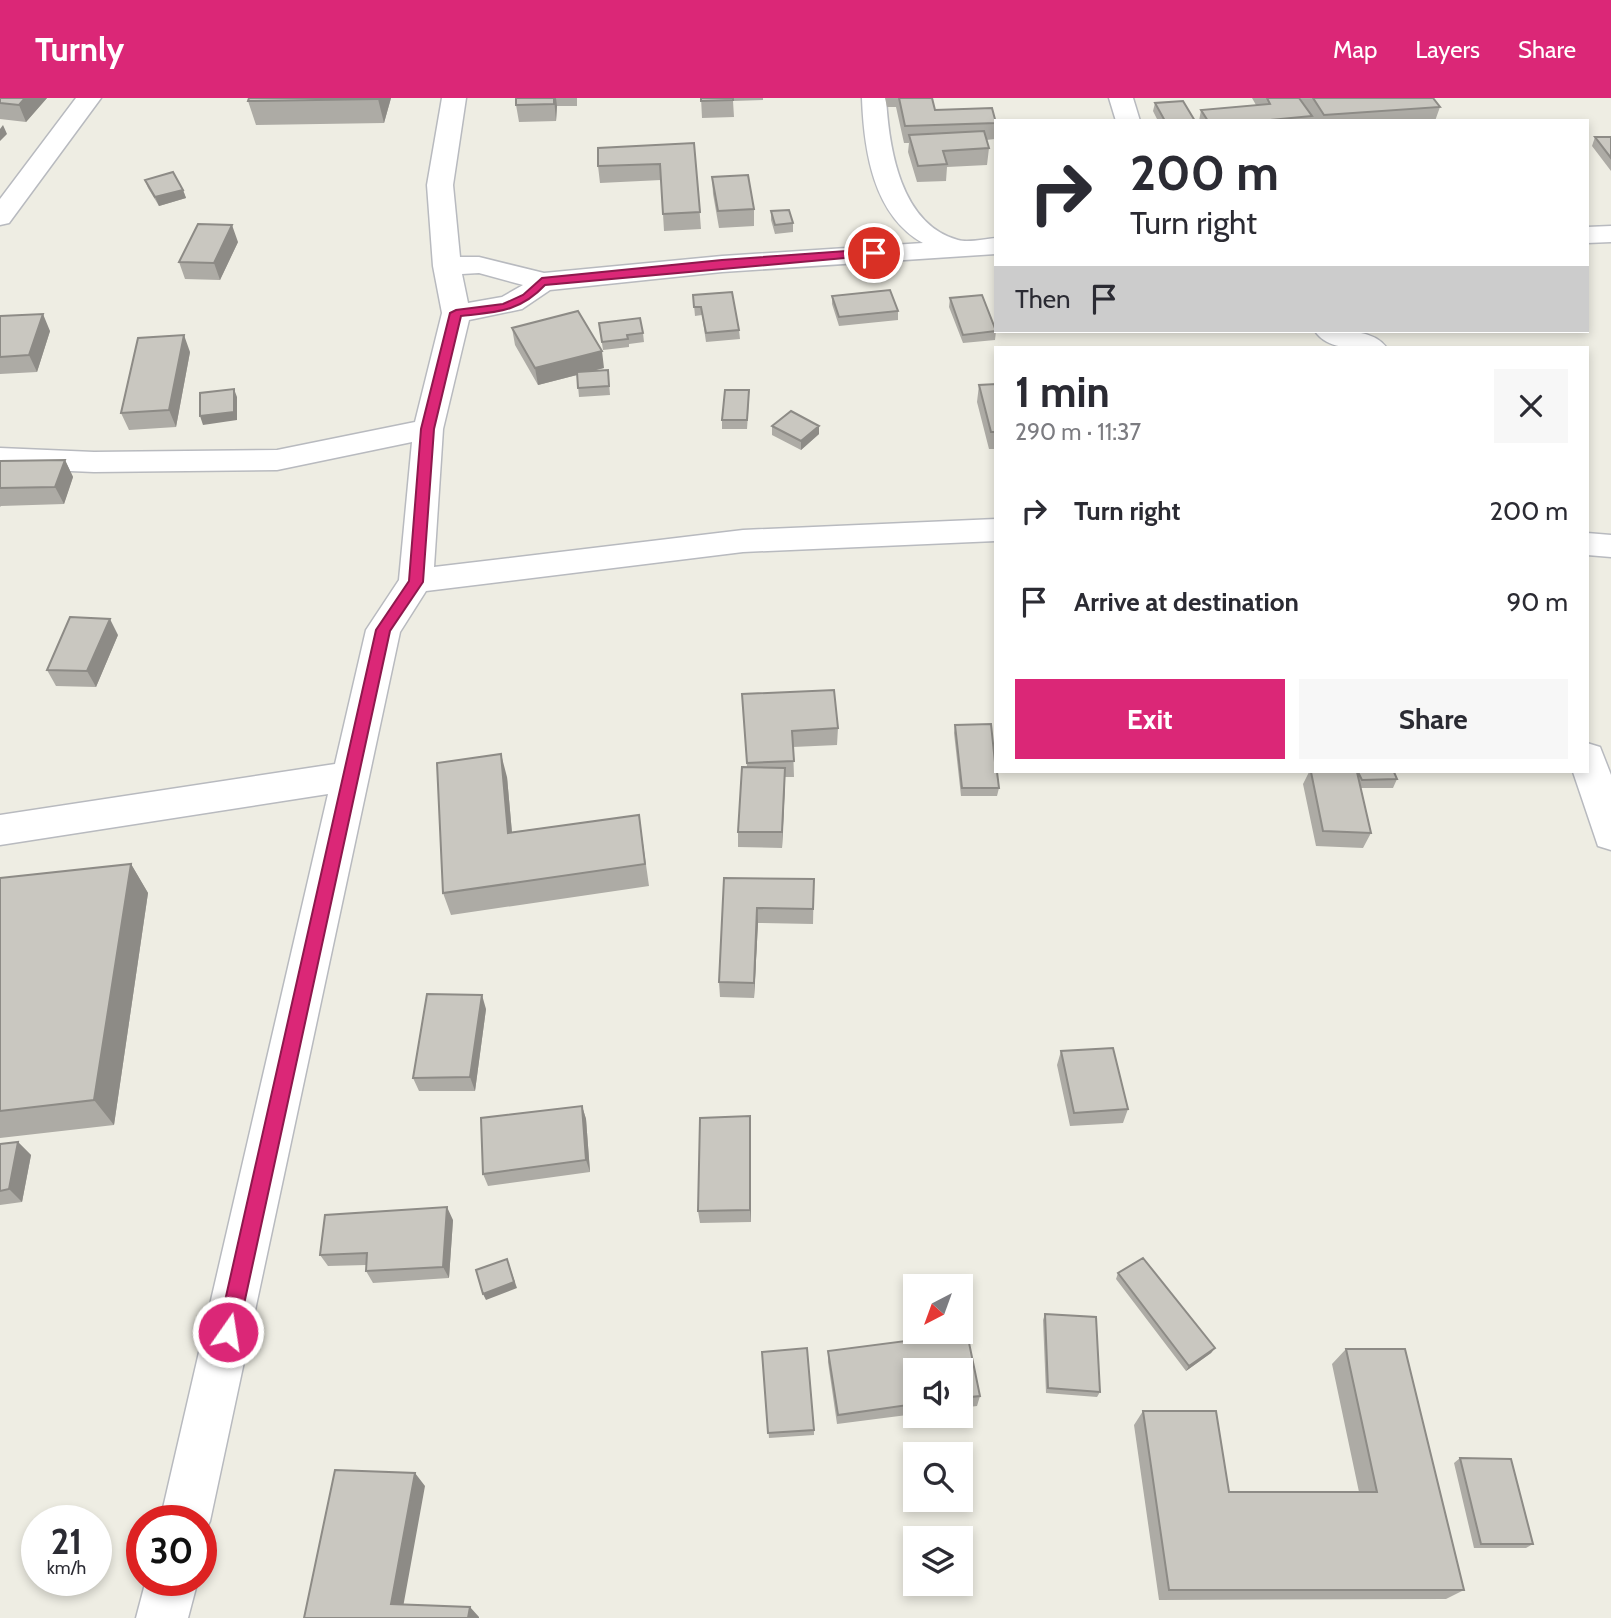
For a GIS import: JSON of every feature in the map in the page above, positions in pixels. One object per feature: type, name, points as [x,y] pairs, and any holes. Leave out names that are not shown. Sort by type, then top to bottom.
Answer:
[{"type":"street","points":[[0,217],[89,98]]},
{"type":"street","points":[[189,1505],[383,630],[416,582],[428,429],[456,313],[447,266],[440,185],[454,98]]},
{"type":"street","points":[[874,98],[879,148],[897,205],[910,222],[950,247]]},
{"type":"street","points":[[1121,98],[1127,119]]},
{"type":"street","points":[[1589,235],[1611,234]]},
{"type":"street","points":[[447,266],[479,265],[542,282],[722,264],[994,246]]},
{"type":"street","points":[[456,313],[506,307],[527,298],[542,282]]},
{"type":"street","points":[[1334,333],[1367,346]]},
{"type":"street","points":[[0,458],[94,462],[277,460],[428,429]]},
{"type":"street","points":[[416,582],[743,541],[994,530]]},
{"type":"street","points":[[1589,544],[1611,546]]},
{"type":"street","points":[[1589,764],[1611,835]]},
{"type":"street","points":[[0,830],[351,776]]},
{"type":"street","points":[[162,1618],[168,1596]]},
{"type":"building","points":[[0,98],[25,98],[19,105],[0,103]]},
{"type":"building","points":[[249,98],[379,98],[248,101]]},
{"type":"building","points":[[516,98],[554,98],[554,104],[516,105]]},
{"type":"building","points":[[701,98],[733,98],[733,100],[701,101]]},
{"type":"building","points":[[899,98],[932,98],[935,110],[992,108],[995,119],[994,123],[905,126]]},
{"type":"building","points":[[1267,98],[1299,98],[1312,116],[1207,119],[1201,110],[1270,104]]},
{"type":"building","points":[[1313,98],[1433,98],[1440,107],[1324,115]]},
{"type":"building","points":[[1183,101],[1194,119],[1164,119],[1155,103]]},
{"type":"building","points":[[984,131],[989,148],[943,151],[947,164],[918,166],[909,135]]},
{"type":"building","points":[[1595,137],[1611,137],[1611,158]]},
{"type":"building","points":[[694,143],[700,212],[663,214],[660,164],[598,166],[598,148]]},
{"type":"building","points":[[173,172],[183,190],[155,197],[145,180]]},
{"type":"building","points":[[748,175],[754,209],[718,211],[712,177]]},
{"type":"building","points":[[789,210],[793,223],[775,225],[771,211]]},
{"type":"building","points":[[198,224],[232,225],[214,263],[179,262]]},
{"type":"building","points":[[890,290],[898,311],[839,317],[832,296]]},
{"type":"building","points":[[732,292],[739,330],[706,333],[701,307],[694,307],[693,295]]},
{"type":"building","points":[[982,295],[994,331],[963,335],[950,298]]},
{"type":"building","points":[[578,311],[602,351],[535,368],[512,328]]},
{"type":"building","points":[[43,314],[29,355],[0,357],[0,316]]},
{"type":"building","points":[[640,318],[643,333],[627,335],[628,339],[602,342],[599,323]]},
{"type":"building","points":[[184,335],[169,410],[121,413],[138,338]]},
{"type":"building","points":[[608,370],[609,386],[578,388],[577,372]]},
{"type":"building","points":[[994,384],[994,432],[991,432],[979,385]]},
{"type":"building","points":[[234,389],[234,412],[200,416],[200,393]]},
{"type":"building","points":[[725,390],[749,390],[747,420],[722,420]]},
{"type":"building","points":[[791,411],[819,426],[801,441],[772,426]]},
{"type":"building","points":[[65,460],[55,487],[0,488],[0,461]]},
{"type":"building","points":[[70,617],[110,619],[87,671],[47,670]]},
{"type":"building","points":[[834,690],[838,728],[792,731],[794,761],[747,763],[742,694]]},
{"type":"building","points":[[991,724],[994,773],[997,773],[999,788],[962,788],[955,725]]},
{"type":"building","points":[[501,754],[508,833],[639,815],[645,864],[443,893],[437,763]]},
{"type":"building","points":[[742,767],[785,768],[782,832],[738,832]]},
{"type":"building","points":[[1311,773],[1357,773],[1371,833],[1323,831]]},
{"type":"building","points":[[1394,773],[1397,779],[1362,780],[1358,774]]},
{"type":"building","points":[[131,864],[94,1100],[0,1111],[0,878]]},
{"type":"building","points":[[724,878],[814,879],[813,909],[757,908],[754,983],[719,982]]},
{"type":"building","points":[[427,994],[482,995],[470,1077],[413,1078]]},
{"type":"building","points":[[1113,1048],[1128,1109],[1074,1113],[1061,1051]]},
{"type":"building","points":[[582,1106],[586,1160],[483,1174],[481,1118]]},
{"type":"building","points":[[750,1116],[750,1210],[698,1211],[700,1118]]},
{"type":"building","points":[[18,1142],[9,1189],[0,1191],[0,1144]]},
{"type":"building","points":[[447,1207],[443,1267],[366,1271],[367,1253],[320,1255],[325,1215]]},
{"type":"building","points":[[1143,1258],[1215,1348],[1189,1366],[1118,1273]]},
{"type":"building","points":[[507,1259],[514,1282],[483,1294],[476,1270]]},
{"type":"building","points":[[1045,1314],[1096,1317],[1100,1392],[1048,1388]]},
{"type":"building","points":[[903,1341],[903,1344],[969,1344],[972,1358],[903,1358],[903,1406],[838,1415],[828,1351]]},
{"type":"building","points":[[807,1348],[814,1430],[768,1433],[762,1352]]},
{"type":"building","points":[[1346,1349],[1405,1349],[1464,1590],[1169,1590],[1143,1411],[1216,1411],[1229,1492],[1377,1492]]},
{"type":"building","points":[[973,1362],[980,1396],[973,1397]]},
{"type":"building","points":[[1460,1458],[1511,1459],[1533,1544],[1481,1544]]},
{"type":"building","points":[[335,1470],[415,1473],[391,1604],[470,1607],[468,1618],[304,1618]]},
{"type":"route","points":[[228,1332],[383,630],[416,582],[428,429],[456,313],[506,307],[527,298],[542,282],[722,264],[874,253]]}]
